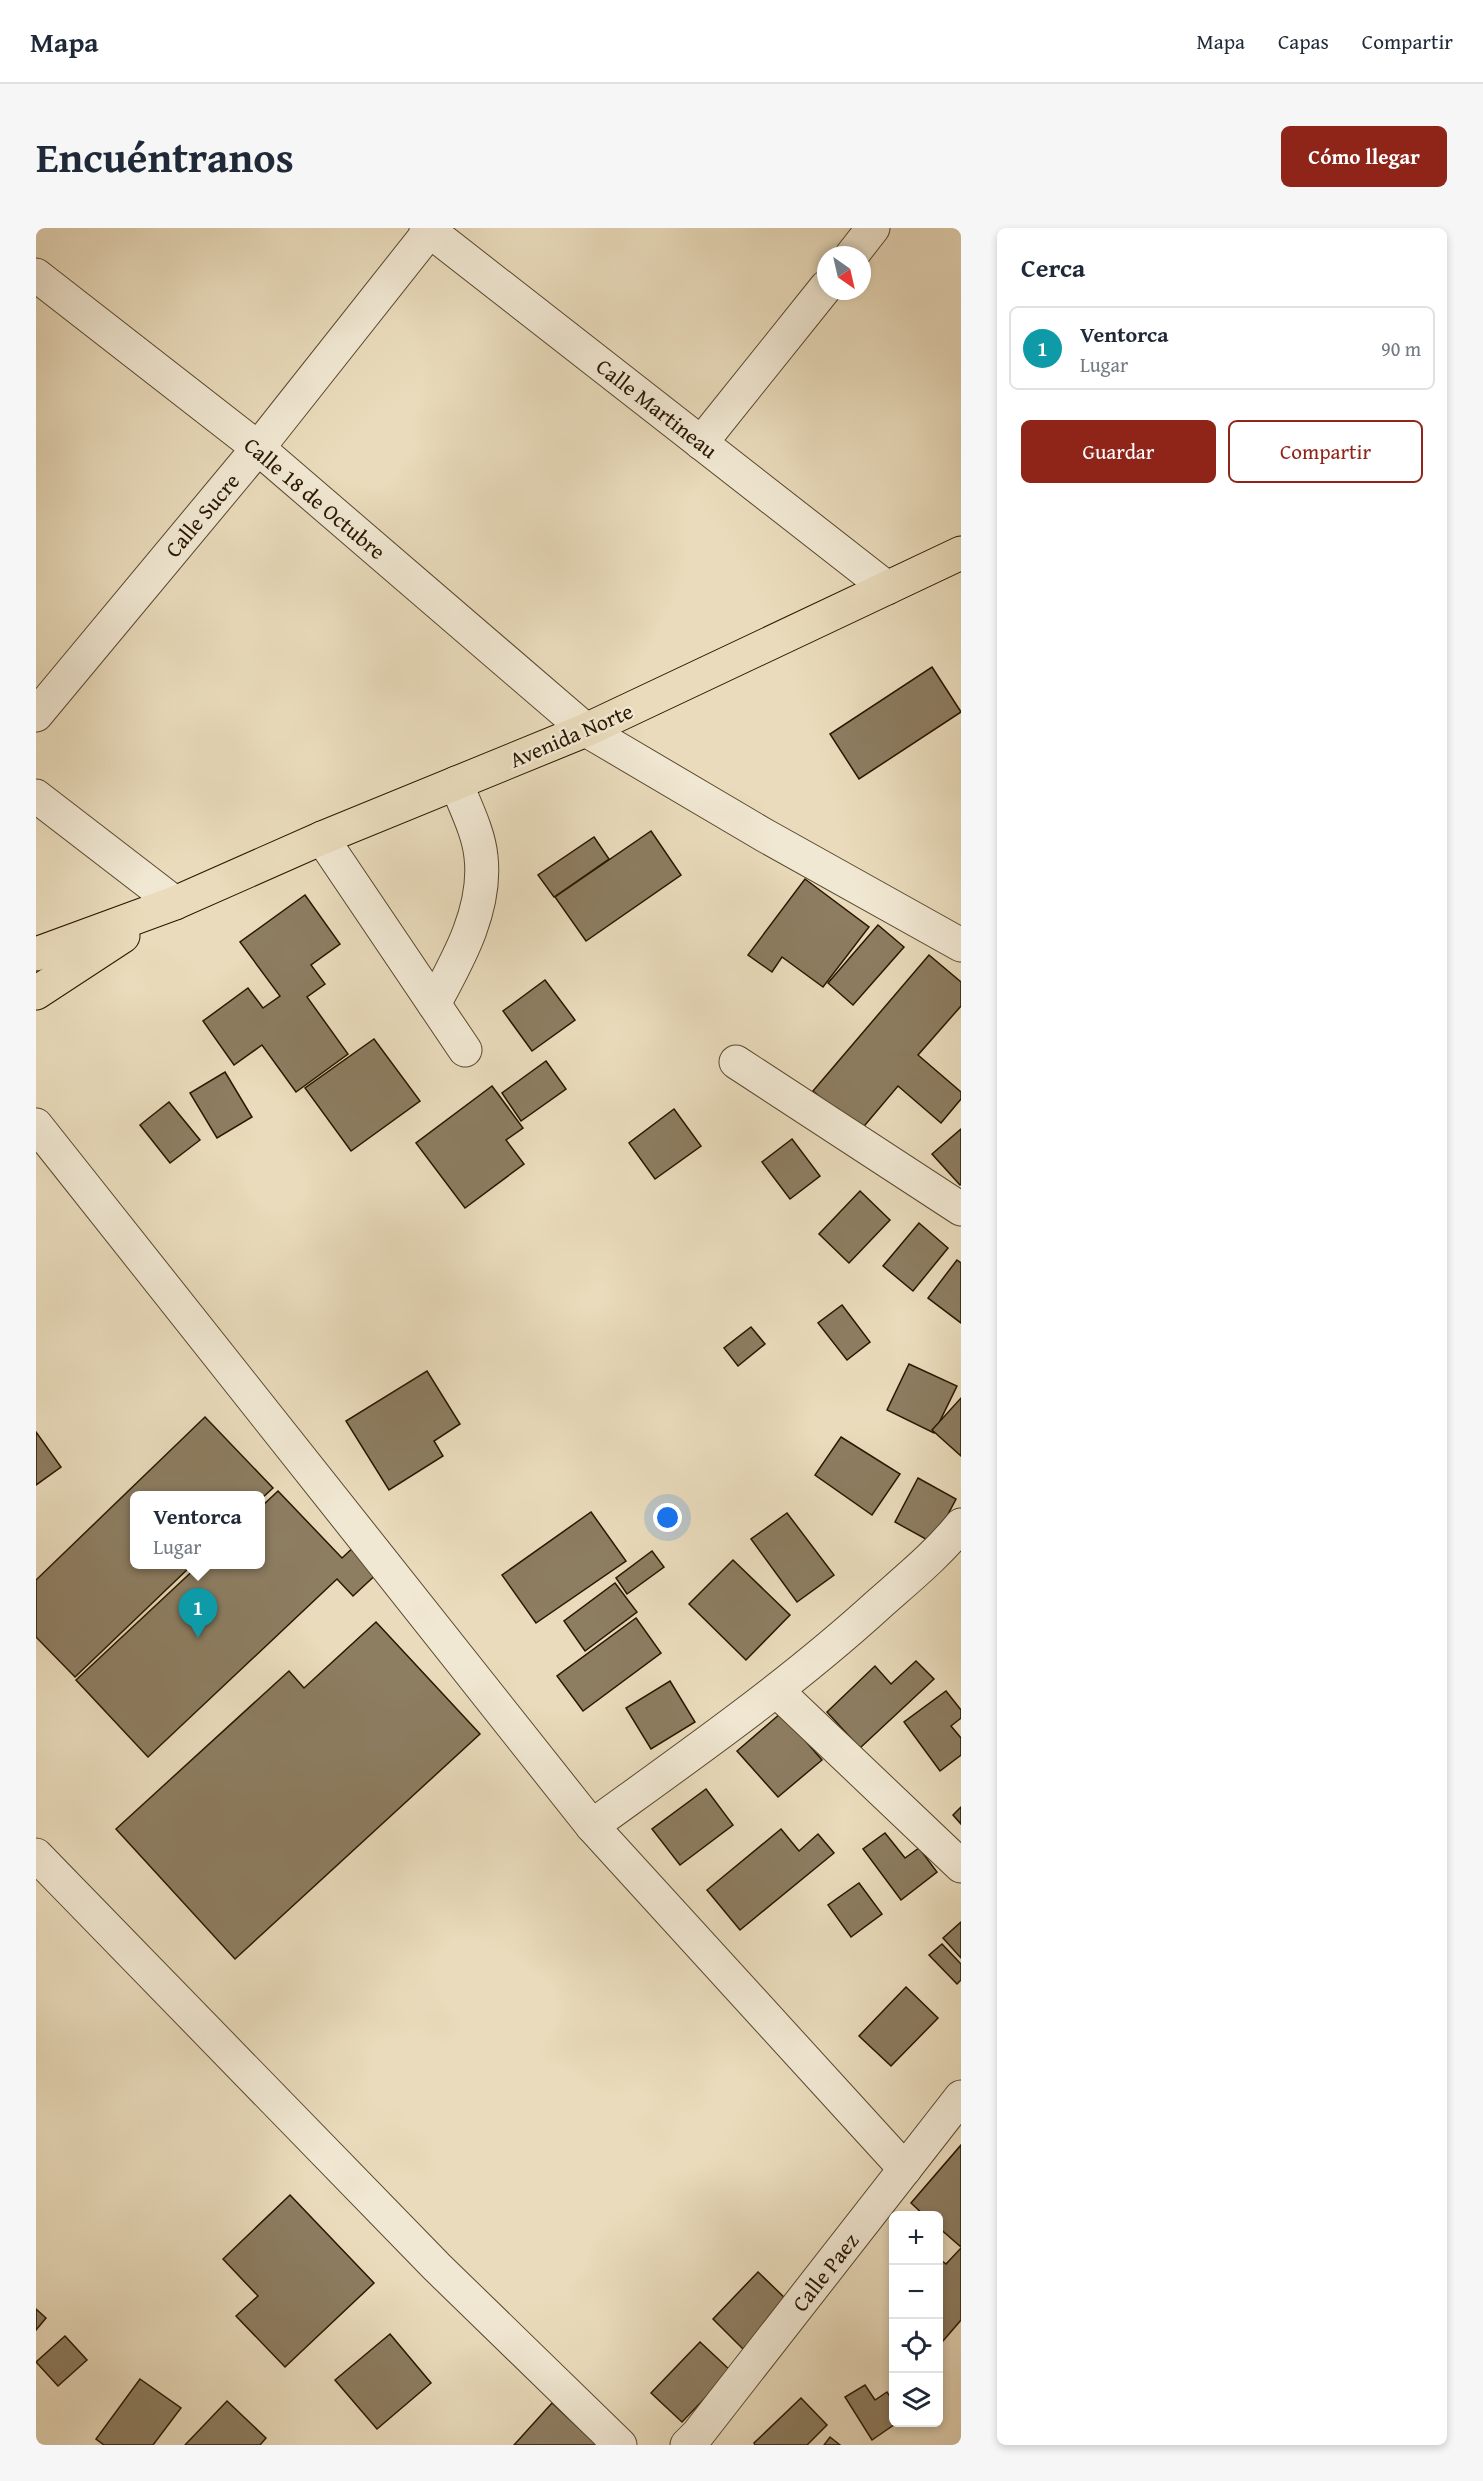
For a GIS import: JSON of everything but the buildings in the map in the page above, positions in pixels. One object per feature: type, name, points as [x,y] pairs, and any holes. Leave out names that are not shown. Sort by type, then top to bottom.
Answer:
[{"type":"highway","name":"Avenida Norte","points":[[36,954],[175,903],[322,838],[586,730],[961,553]]},
{"type":"highway","name":"Avenida Norte","points":[[36,993],[175,903]]},
{"type":"street","points":[[859,246],[873,228]]},
{"type":"street","name":"Calle Martineau","points":[[430,229],[887,588]]},
{"type":"street","name":"Calle Sucre","points":[[36,715],[258,448],[430,229]]},
{"type":"street","name":"Calle 18 de Octubre","points":[[36,275],[258,448],[586,730],[764,835],[961,945]]},
{"type":"street","points":[[702,443],[817,298]]},
{"type":"street","points":[[434,1004],[454,967],[481,894],[481,856],[456,783]]},
{"type":"street","points":[[36,796],[175,903]]},
{"type":"street","points":[[322,838],[465,1050]]},
{"type":"street","points":[[736,1062],[961,1209]]},
{"type":"street","points":[[36,1125],[592,1826],[905,2169]]},
{"type":"street","points":[[592,1826],[777,1691],[948,1542],[961,1526]]},
{"type":"street","points":[[777,1691],[961,1866]]},
{"type":"street","points":[[36,1856],[437,2267],[620,2445]]},
{"type":"street","name":"Calle Paez","points":[[687,2445],[698,2434],[961,2097]]},
{"type":"place","name":"Ventorca","points":[[198,1638]]}]
